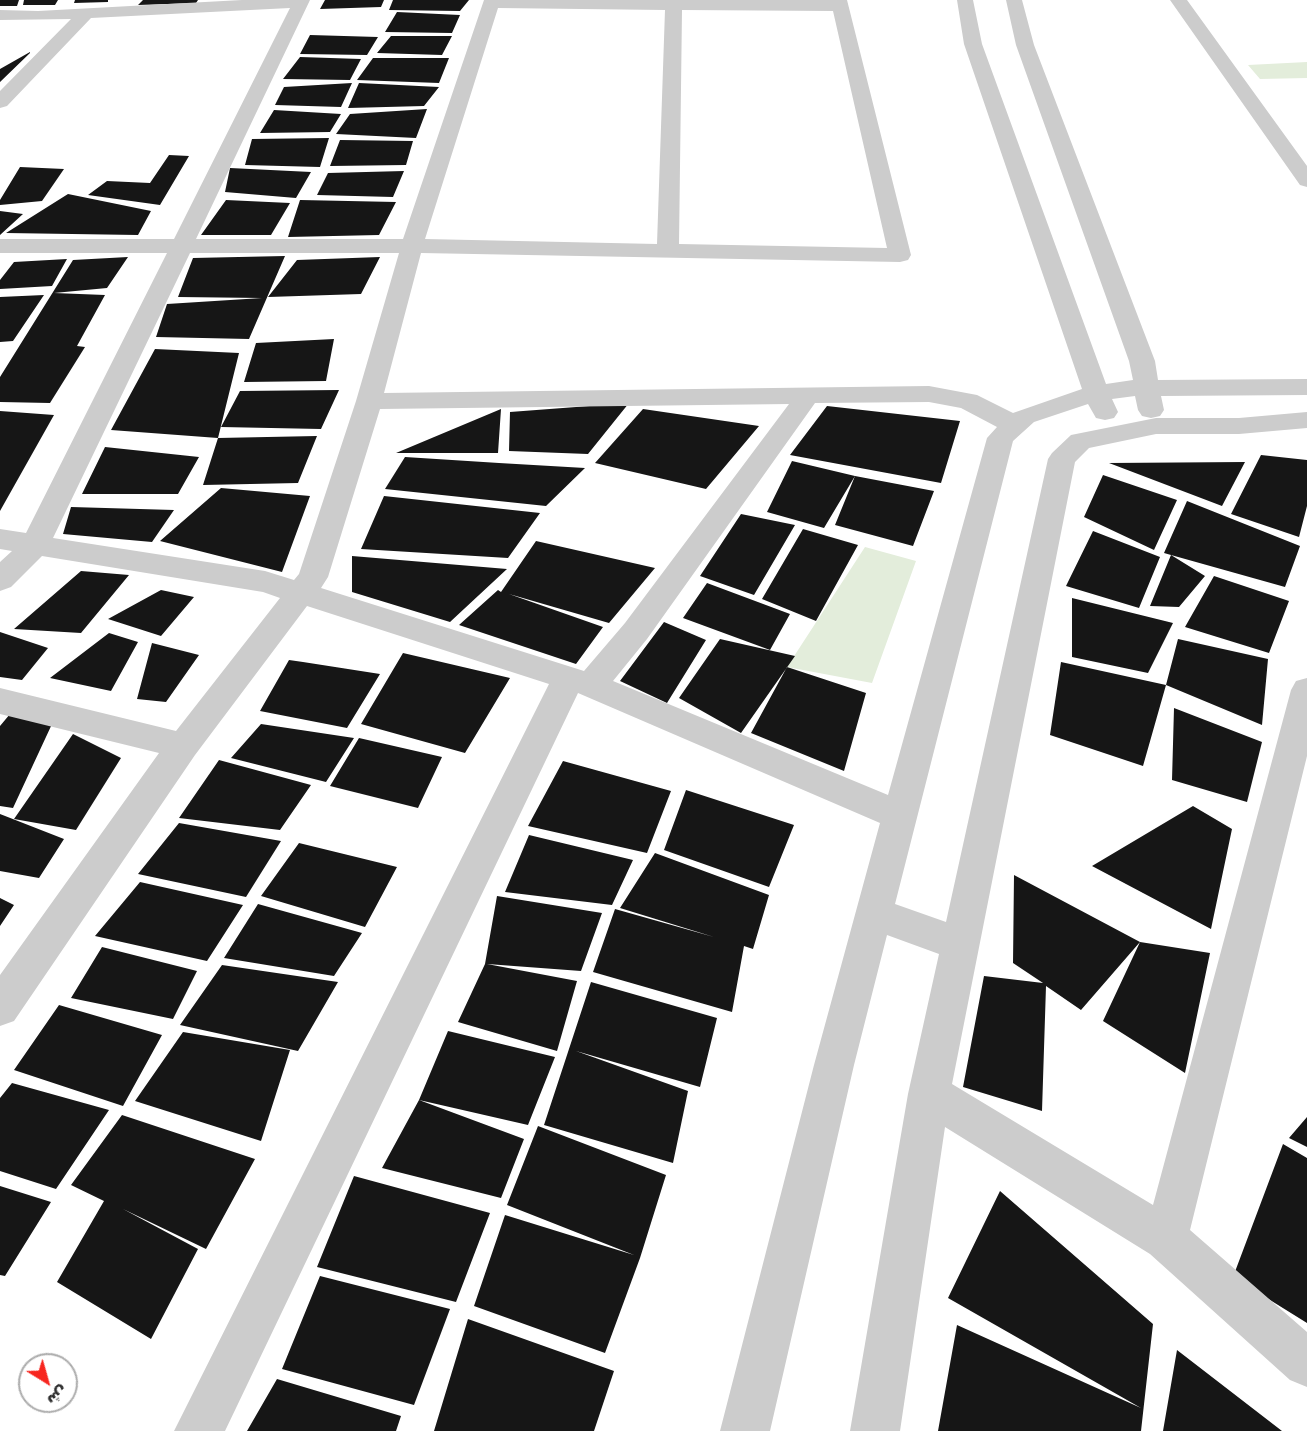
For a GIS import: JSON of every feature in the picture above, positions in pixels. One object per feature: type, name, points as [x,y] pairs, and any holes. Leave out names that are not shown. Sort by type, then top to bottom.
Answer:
[{"type":"street","points":[[965,0],[973,44],[1096,393],[1116,433]]},
{"type":"street","points":[[1014,0],[1025,45],[1142,360],[1156,426]]},
{"type":"street","points":[[1178,0],[1307,181]]},
{"type":"street","points":[[0,15],[86,14],[301,1],[34,545],[0,580]]},
{"type":"street","points":[[0,1008],[183,746],[313,577],[369,401],[412,246],[492,2],[839,3],[900,255],[412,246],[182,244],[1,247]]},
{"type":"street","points":[[668,251],[674,3]]},
{"type":"street","points":[[0,102],[86,14]]},
{"type":"street","points":[[745,1431],[834,1065],[1000,438],[1025,416],[1096,393],[1148,388],[1307,387]]},
{"type":"street","points":[[199,1431],[552,715],[580,681],[636,632],[809,394]]},
{"type":"street","points":[[369,401],[929,394],[968,401],[996,414],[1014,426]]},
{"type":"street","points":[[875,1431],[929,1094],[1062,459],[1080,441],[1156,426],[1239,426],[1307,420]]},
{"type":"street","points":[[0,539],[265,582],[580,681],[901,816]]},
{"type":"street","points":[[1166,1238],[1307,690]]},
{"type":"street","points":[[0,701],[183,746]]},
{"type":"street","points":[[875,914],[960,944]]},
{"type":"street","points":[[929,1094],[1166,1238],[1307,1363]]},
{"type":"green space","points":[[1307,62],[1307,78],[1260,79],[1248,65]]},
{"type":"green space","points":[[865,547],[916,561],[872,683],[787,667]]},
{"type":"building","points":[[0,0],[19,0],[17,6],[0,6]]},
{"type":"building","points":[[24,0],[58,0],[55,5],[23,5]]},
{"type":"building","points":[[75,0],[108,0],[108,2],[74,3]]},
{"type":"building","points":[[143,0],[198,0],[196,3],[138,5]]},
{"type":"building","points":[[325,0],[384,0],[381,7],[320,9]]},
{"type":"building","points":[[393,0],[469,0],[460,11],[389,10]]},
{"type":"building","points":[[397,12],[460,15],[452,33],[385,32]]},
{"type":"building","points":[[310,35],[378,37],[367,55],[300,54]]},
{"type":"building","points":[[391,36],[452,36],[442,55],[377,53]]},
{"type":"building","points":[[30,53],[0,82],[0,69]]},
{"type":"building","points":[[300,57],[361,59],[350,80],[283,79]]},
{"type":"building","points":[[373,58],[449,58],[439,83],[357,80]]},
{"type":"building","points":[[352,83],[341,107],[275,105],[284,87]]},
{"type":"building","points":[[359,83],[439,87],[424,106],[348,108]]},
{"type":"building","points":[[427,109],[416,138],[336,134],[350,114]]},
{"type":"building","points":[[274,110],[341,114],[330,132],[260,133]]},
{"type":"building","points":[[329,138],[320,167],[245,165],[252,139]]},
{"type":"building","points":[[340,140],[413,141],[406,165],[330,166]]},
{"type":"building","points":[[169,155],[189,156],[160,205],[88,195],[107,181],[150,183]]},
{"type":"building","points":[[20,167],[64,169],[42,201],[0,205],[0,200]]},
{"type":"building","points":[[230,168],[311,172],[296,198],[225,192]]},
{"type":"building","points":[[404,171],[393,197],[317,195],[328,173]]},
{"type":"building","points":[[68,194],[151,211],[138,235],[6,233]]},
{"type":"building","points":[[226,200],[290,203],[271,235],[201,235]]},
{"type":"building","points":[[300,200],[396,202],[379,235],[288,237]]},
{"type":"building","points":[[0,211],[23,214],[0,235]]},
{"type":"building","points":[[285,256],[249,339],[156,337],[167,304],[262,298],[178,297],[193,258]]},
{"type":"building","points":[[128,257],[107,288],[54,293],[105,295],[77,346],[85,347],[50,403],[0,402],[0,377],[73,260]]},
{"type":"building","points":[[380,257],[361,294],[268,297],[297,260]]},
{"type":"building","points":[[67,259],[52,286],[0,289],[0,280],[14,262]]},
{"type":"building","points":[[44,295],[13,341],[0,342],[0,297]]},
{"type":"building","points":[[334,339],[326,381],[244,382],[256,343]]},
{"type":"building","points":[[155,349],[239,353],[218,438],[111,430]]},
{"type":"building","points":[[339,390],[321,429],[221,427],[240,391]]},
{"type":"building","points":[[629,403],[588,454],[509,451],[510,412]]},
{"type":"building","points":[[827,406],[960,421],[941,483],[790,455]]},
{"type":"building","points":[[501,409],[498,453],[396,453]]},
{"type":"building","points":[[643,409],[759,426],[706,489],[595,463]]},
{"type":"building","points":[[0,411],[54,415],[0,511]]},
{"type":"building","points":[[317,436],[298,483],[203,485],[218,438]]},
{"type":"building","points":[[105,447],[199,457],[178,494],[82,494]]},
{"type":"building","points":[[1261,455],[1307,460],[1307,506],[1299,537],[1231,514]]},
{"type":"building","points":[[405,457],[585,468],[546,506],[385,489]]},
{"type":"building","points":[[792,461],[855,476],[824,528],[767,512]]},
{"type":"building","points":[[1245,462],[1222,506],[1109,463]]},
{"type":"building","points":[[1103,475],[1177,500],[1154,550],[1084,517]]},
{"type":"building","points":[[855,476],[934,491],[913,546],[835,525]]},
{"type":"building","points":[[221,488],[310,496],[282,572],[160,541]]},
{"type":"building","points":[[384,496],[540,513],[508,558],[361,549]]},
{"type":"building","points":[[1187,501],[1300,546],[1285,587],[1164,553]]},
{"type":"building","points":[[71,507],[174,510],[152,542],[63,534]]},
{"type":"building","points":[[741,514],[795,525],[754,595],[700,576]]},
{"type":"building","points":[[803,529],[858,545],[816,621],[762,599]]},
{"type":"building","points":[[1093,531],[1160,557],[1139,608],[1066,586]]},
{"type":"building","points":[[536,541],[655,568],[609,623],[509,594],[603,627],[576,664],[459,625],[498,590],[501,592]]},
{"type":"building","points":[[1171,555],[1205,576],[1179,607],[1150,606]]},
{"type":"building","points":[[352,556],[507,569],[450,622],[352,592]]},
{"type":"building","points":[[81,571],[129,575],[81,633],[14,629]]},
{"type":"building","points":[[1214,576],[1289,601],[1269,653],[1185,627]]},
{"type":"building","points":[[707,583],[790,614],[770,650],[683,618]]},
{"type":"building","points":[[161,590],[194,597],[161,636],[108,619]]},
{"type":"building","points":[[1072,598],[1173,623],[1148,673],[1072,657]]},
{"type":"building","points":[[664,622],[706,640],[667,703],[620,681]]},
{"type":"building","points":[[0,632],[48,648],[22,680],[0,677]]},
{"type":"building","points":[[109,633],[138,642],[111,691],[50,678]]},
{"type":"building","points":[[720,639],[795,656],[741,733],[679,698]]},
{"type":"building","points":[[1178,639],[1268,659],[1262,725],[1166,685]]},
{"type":"building","points":[[152,643],[199,655],[166,702],[137,699]]},
{"type":"building","points":[[403,653],[510,678],[465,753],[361,724]]},
{"type":"building","points":[[289,660],[380,674],[347,728],[260,711]]},
{"type":"building","points":[[1061,662],[1166,685],[1143,766],[1050,735]]},
{"type":"building","points":[[787,667],[866,693],[844,771],[751,733]]},
{"type":"building","points":[[1174,708],[1262,742],[1247,802],[1172,780]]},
{"type":"building","points":[[10,714],[52,724],[13,808],[0,806],[0,726]]},
{"type":"building","points":[[261,724],[354,738],[326,782],[231,758]]},
{"type":"building","points":[[73,734],[121,758],[76,830],[14,819]]},
{"type":"building","points":[[359,738],[442,757],[418,808],[330,786]]},
{"type":"building","points":[[219,760],[311,785],[280,830],[179,818]]},
{"type":"building","points":[[563,761],[671,791],[647,853],[528,826]]},
{"type":"building","points":[[686,790],[794,825],[769,887],[664,850]]},
{"type":"building","points":[[1193,806],[1232,829],[1211,929],[1092,866]]},
{"type":"building","points":[[0,814],[64,839],[39,878],[0,871]]},
{"type":"building","points":[[179,823],[281,841],[246,897],[138,874]]},
{"type":"building","points":[[529,835],[633,860],[612,905],[505,892]]},
{"type":"building","points":[[299,843],[397,867],[365,927],[261,896]]},
{"type":"building","points":[[655,853],[769,895],[753,949],[744,946],[732,1012],[593,972],[615,909],[714,937],[620,908]]},
{"type":"building","points":[[1014,875],[1140,942],[1081,1010],[1046,986],[1042,1111],[963,1087],[984,976],[1043,983],[1013,963]]},
{"type":"building","points":[[140,882],[243,905],[207,961],[95,936]]},
{"type":"building","points":[[497,896],[602,913],[581,971],[487,964],[577,981],[557,1051],[458,1022],[485,964]]},
{"type":"building","points":[[0,898],[14,905],[0,926]]},
{"type":"building","points":[[258,904],[362,933],[334,976],[224,958]]},
{"type":"building","points":[[1140,942],[1210,953],[1185,1073],[1103,1021]]},
{"type":"building","points":[[102,947],[197,971],[173,1019],[71,998]]},
{"type":"building","points":[[222,965],[338,982],[298,1051],[180,1025]]},
{"type":"building","points":[[591,982],[717,1018],[700,1087],[576,1051],[688,1091],[673,1163],[544,1125]]},
{"type":"building","points":[[59,1005],[162,1035],[123,1106],[14,1070]]},
{"type":"building","points":[[448,1031],[555,1057],[528,1125],[419,1100]]},
{"type":"building","points":[[183,1032],[290,1050],[261,1141],[135,1101]]},
{"type":"building","points":[[12,1083],[109,1110],[56,1189],[0,1171],[0,1098]]},
{"type":"building","points":[[419,1100],[524,1139],[501,1198],[382,1168]]},
{"type":"building","points":[[122,1115],[255,1159],[206,1249],[123,1209],[198,1249],[151,1339],[57,1282],[104,1201],[71,1185]]},
{"type":"building","points":[[1307,1117],[1307,1147],[1289,1138]]},
{"type":"building","points":[[538,1126],[666,1175],[640,1258],[605,1353],[474,1306],[505,1215],[634,1255],[507,1205]]},
{"type":"building","points":[[1283,1144],[1307,1158],[1307,1323],[1233,1277]]},
{"type":"building","points":[[354,1176],[490,1213],[456,1302],[317,1267]]},
{"type":"building","points":[[0,1186],[51,1202],[5,1276],[0,1275]]},
{"type":"building","points":[[1000,1191],[1153,1324],[1141,1431],[938,1431],[957,1325],[1141,1408],[948,1298]]},
{"type":"building","points":[[320,1276],[450,1309],[414,1405],[282,1369]]},
{"type":"building","points":[[468,1319],[614,1371],[594,1431],[434,1431]]},
{"type":"building","points":[[1177,1350],[1282,1431],[1163,1431]]},
{"type":"building","points":[[277,1379],[401,1416],[396,1431],[247,1431]]}]
